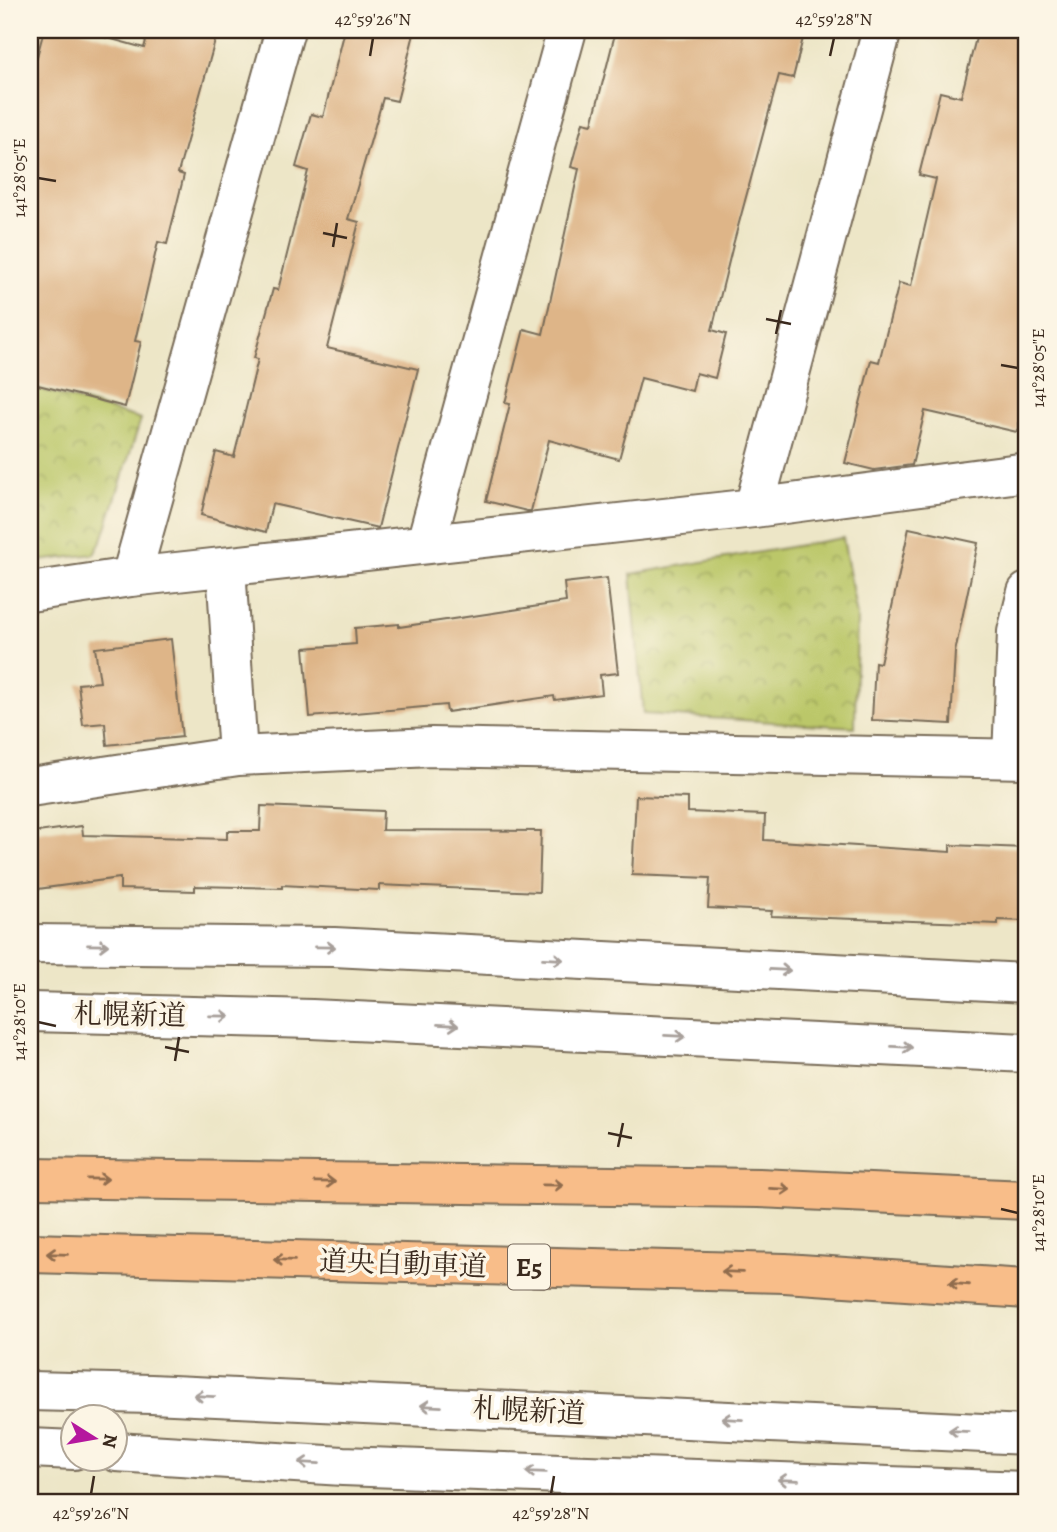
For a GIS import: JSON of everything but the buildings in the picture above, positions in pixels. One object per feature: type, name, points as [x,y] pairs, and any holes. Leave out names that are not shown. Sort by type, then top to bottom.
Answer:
[{"type":"highway","points":[[30,1178],[759,1188],[1027,1200]]},
{"type":"highway","name":"道央自動車道","points":[[30,1253],[785,1273],[1027,1289]]},
{"type":"street","points":[[131,577],[285,30]]},
{"type":"street","points":[[426,544],[568,30]]},
{"type":"street","points":[[754,508],[882,30]]},
{"type":"street","points":[[30,592],[131,577],[754,508],[1027,472]]},
{"type":"street","points":[[226,567],[238,755]]},
{"type":"street","points":[[30,787],[238,755],[432,747],[1019,759],[1017,632],[1027,592]]},
{"type":"street","points":[[30,944],[334,947],[1027,983]]},
{"type":"street","name":"札幌新道","points":[[30,1012],[312,1018],[1027,1052]]},
{"type":"street","name":"札幌新道","points":[[30,1391],[165,1394],[1027,1435]]},
{"type":"street","points":[[30,1448],[60,1449]]},
{"type":"street","points":[[130,1453],[343,1465],[1027,1491]]},
{"type":"green space","points":[[36,388],[141,419],[102,540],[94,554],[30,562],[30,412]]},
{"type":"green space","points":[[843,538],[857,616],[855,727],[643,714],[631,574]]}]
